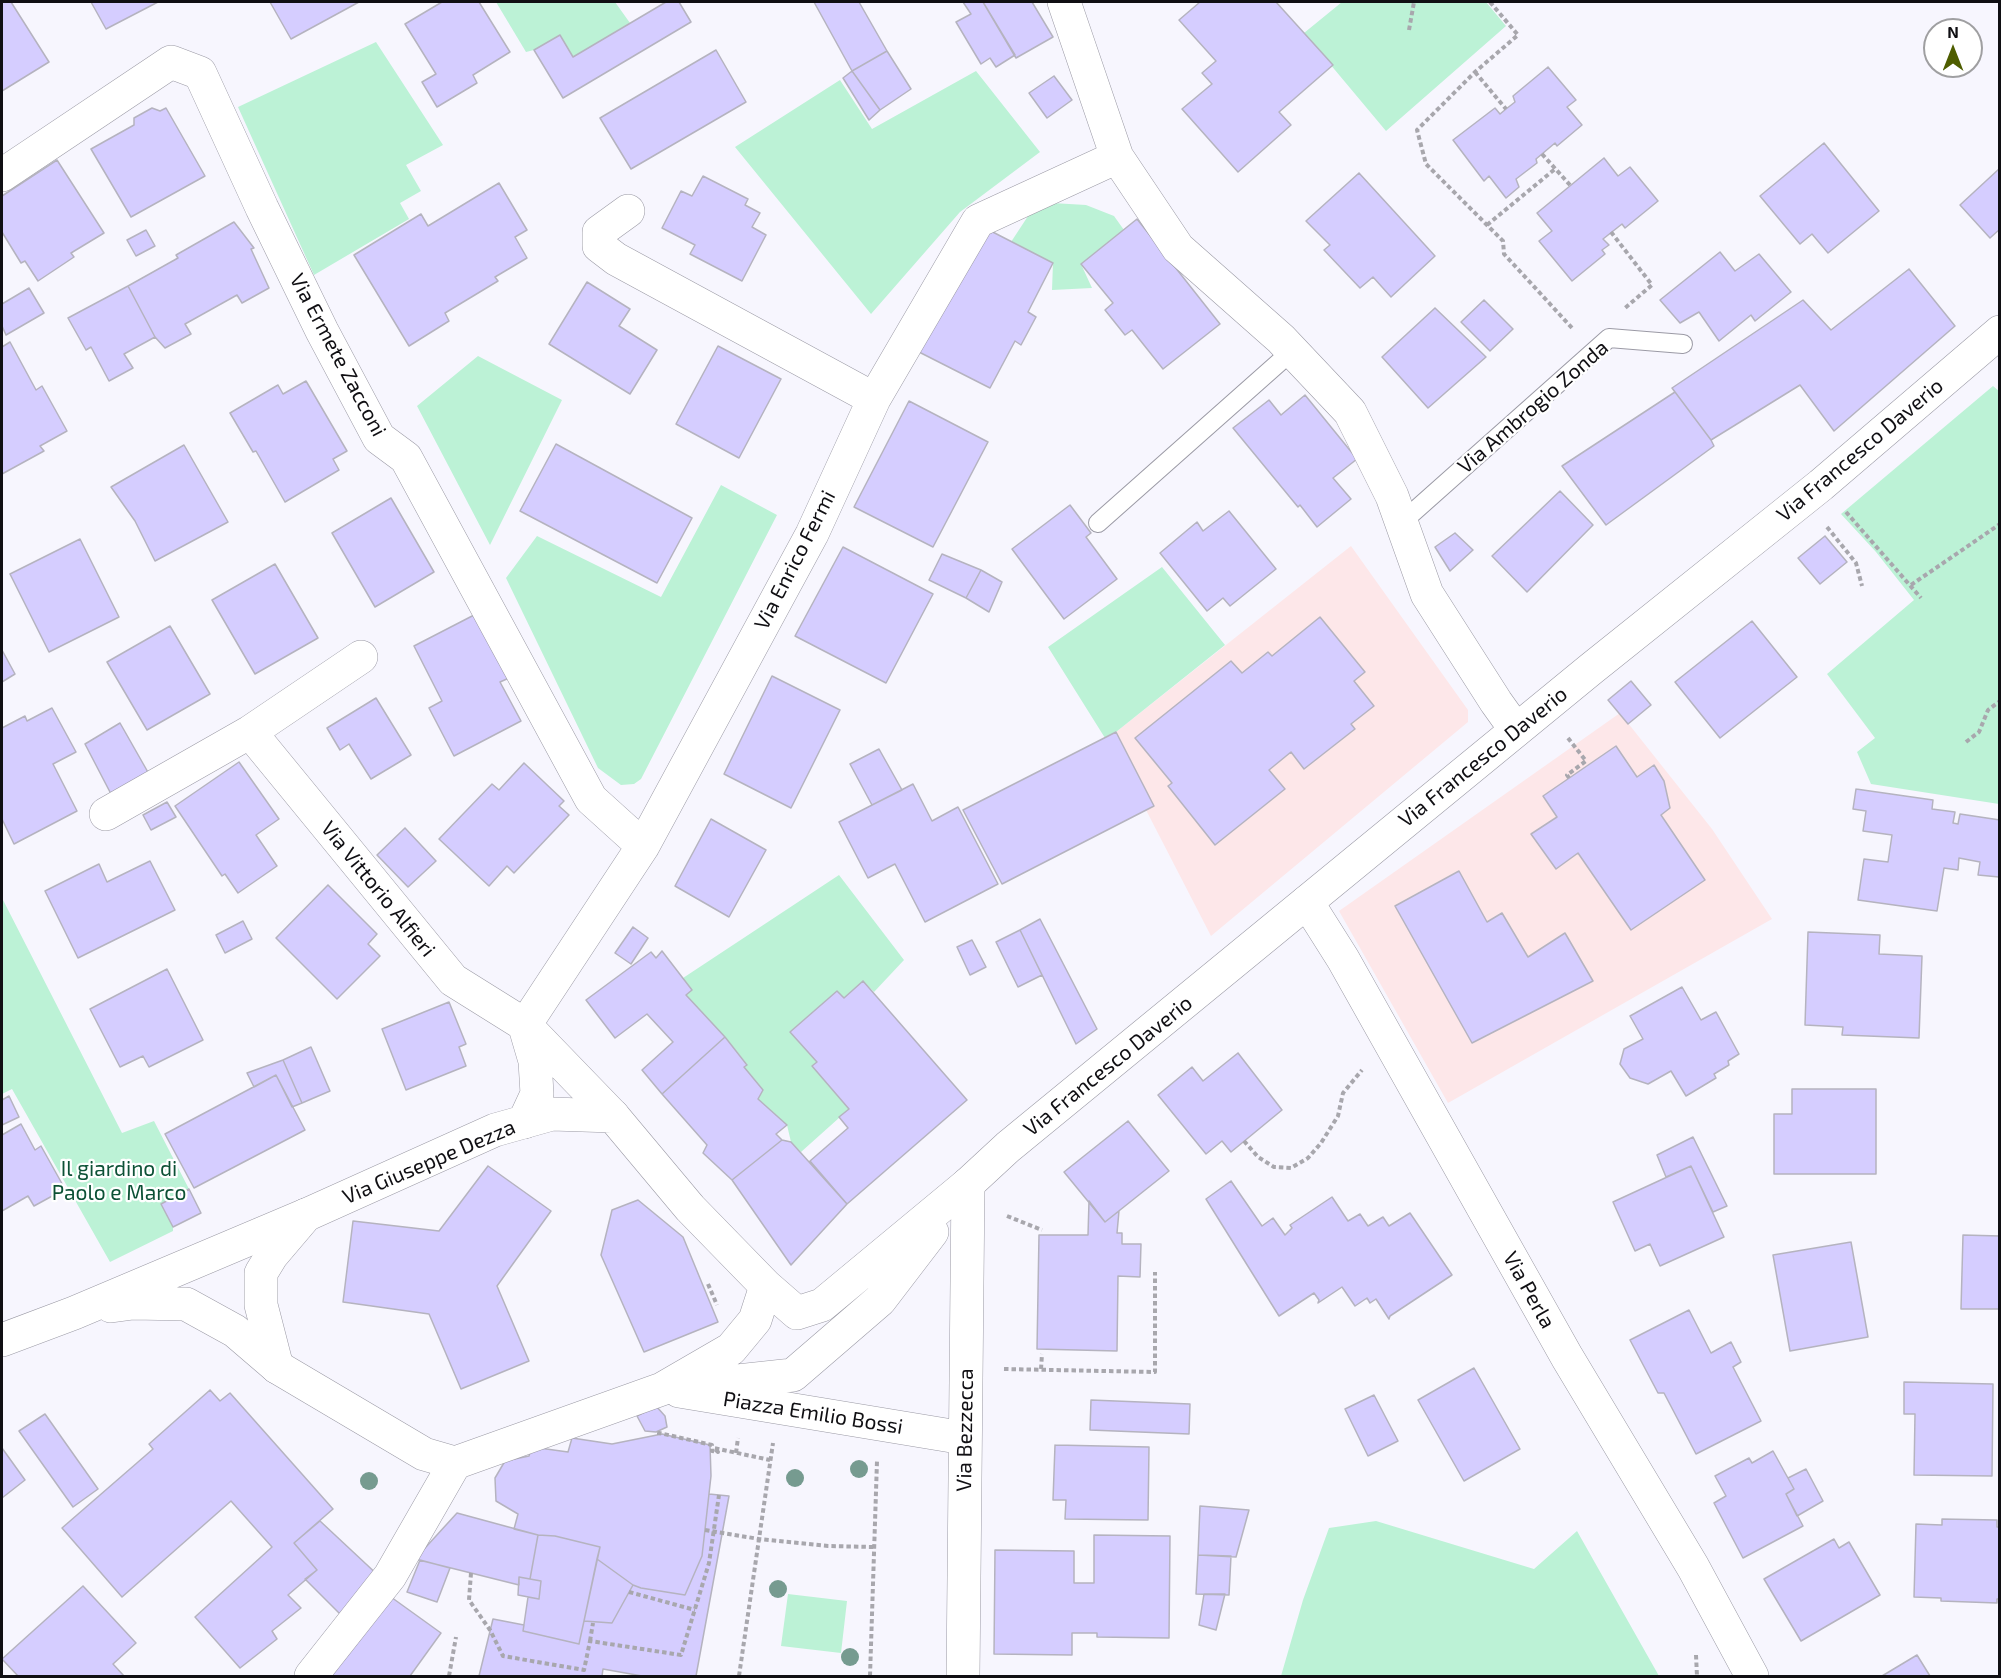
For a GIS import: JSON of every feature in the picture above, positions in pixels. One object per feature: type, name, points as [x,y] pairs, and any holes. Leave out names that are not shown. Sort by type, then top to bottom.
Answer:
[{"type":"street","points":[[1074,6],[1117,157],[1178,248],[1292,351],[1350,412],[1392,496],[1427,594],[1516,730]]},
{"type":"street","name":"Via Ermete Zacconi","points":[[2,175],[171,62],[200,74],[322,331],[379,438],[406,458],[591,800],[643,846]]},
{"type":"street","name":"Via Enrico Fermi","points":[[525,1025],[643,846],[812,534],[874,399],[978,221],[1117,157]]},
{"type":"street","points":[[628,211],[599,232],[599,246],[616,259],[874,399]]},
{"type":"street","name":"Via Francesco Daverio","points":[[766,1286],[797,1313],[822,1305],[968,1184],[1008,1147],[1516,730],[1813,492],[2000,332]]},
{"type":"street","points":[[106,814],[250,732],[361,657]]},
{"type":"street","name":"Via Vittorio Alfieri","points":[[250,732],[453,980],[525,1025],[613,1116]]},
{"type":"street","name":"Via Perla","points":[[1307,902],[1343,959],[1567,1357],[1693,1567],[1752,1677]]},
{"type":"street","points":[[524,1122],[537,1094],[536,1061],[525,1025]]},
{"type":"street","name":"Via Giuseppe Dezza","points":[[2,1340],[74,1313],[306,1215],[495,1130],[552,1114],[613,1116]]},
{"type":"street","points":[[74,1313],[133,1303],[186,1304],[235,1331],[276,1366],[424,1454],[455,1463],[662,1389],[731,1349],[755,1320],[766,1286],[690,1208],[613,1116]]},
{"type":"street","name":"Via Francesco Daverio","points":[[662,1389],[793,1375],[880,1300],[968,1184]]},
{"type":"street","name":"Via Bezzecca","points":[[963,1677],[968,1184]]},
{"type":"street","points":[[276,1366],[261,1305],[261,1273],[272,1255],[306,1215]]},
{"type":"street","name":"Piazza Emilio Bossi","points":[[662,1389],[791,1421],[964,1438]]},
{"type":"street","points":[[311,1677],[390,1576],[455,1463]]},
{"type":"lane","name":"Via Ambrogio Zonda","points":[[1401,523],[1609,338],[1683,344]]},
{"type":"lane","points":[[1098,523],[1292,351]]},
{"type":"path","points":[[1409,30],[1414,2]]},
{"type":"path","points":[[1490,2],[1518,35],[1475,72],[1418,130],[1426,164],[1503,241],[1504,254],[1580,338]]},
{"type":"path","points":[[1475,72],[1506,109]]},
{"type":"path","points":[[1542,154],[1570,185]]},
{"type":"path","points":[[1486,225],[1555,170]]},
{"type":"path","points":[[1611,232],[1652,285],[1620,313]]},
{"type":"path","points":[[1813,492],[1911,585],[1921,598]]},
{"type":"path","points":[[1813,492],[1856,563],[1862,586]]},
{"type":"path","points":[[1911,585],[2000,524]]},
{"type":"path","points":[[1966,742],[1979,732],[1988,710],[2000,701]]},
{"type":"path","points":[[1569,778],[1567,775],[1586,761],[1574,746]]},
{"type":"path","points":[[1244,1141],[1258,1156],[1274,1167],[1291,1168],[1308,1158],[1321,1143],[1338,1116],[1343,1093],[1388,1039]]},
{"type":"path","points":[[1006,1215],[1042,1230]]},
{"type":"path","points":[[967,1369],[1155,1372],[1155,1272]]},
{"type":"path","points":[[707,1282],[734,1344]]},
{"type":"path","points":[[1041,1369],[1042,1354]]},
{"type":"path","name":"Piazza Emilio Bossi","points":[[740,1676],[775,1429],[791,1421]]},
{"type":"path","points":[[659,1435],[659,1433],[712,1445],[712,1451],[718,1452],[714,1448],[770,1460]]},
{"type":"path","points":[[870,1677],[878,1455]]},
{"type":"path","points":[[590,1641],[681,1655],[709,1563],[719,1495]]},
{"type":"path","points":[[705,1530],[759,1539],[828,1546],[873,1547]]},
{"type":"path","points":[[471,1573],[469,1600],[490,1630],[503,1656],[584,1670],[593,1623]]},
{"type":"path","points":[[629,1592],[695,1610]]},
{"type":"path","points":[[448,1677],[456,1637]]},
{"type":"shaded area","points":[[1351,546],[1468,710],[1468,722],[1211,936],[1146,810],[1116,732]]},
{"type":"shaded area","points":[[1620,713],[1712,829],[1772,919],[1448,1103],[1339,911]]},
{"type":"green space","points":[[496,2],[615,2],[630,23],[573,57],[560,35],[526,52]]},
{"type":"green space","points":[[1342,2],[1486,2],[1506,26],[1386,131],[1304,33]]},
{"type":"green space","points":[[376,42],[443,145],[406,165],[421,191],[400,203],[409,219],[314,275],[238,107]]},
{"type":"green space","points":[[976,71],[1040,152],[960,212],[871,314],[735,147],[840,80],[872,129]]},
{"type":"green space","points":[[1052,203],[1086,205],[1114,216],[1124,230],[1081,264],[1092,288],[1052,290],[1053,263],[1011,242],[1032,210]]},
{"type":"green space","points":[[478,356],[562,400],[490,545],[417,406]]},
{"type":"green space","points":[[1993,386],[2000,392],[1999,804],[1871,784],[1857,752],[1875,738],[1827,674],[1914,600],[1876,552],[1841,514]]},
{"type":"green space","points":[[721,485],[777,515],[641,779],[634,784],[621,785],[598,768],[506,578],[537,536],[661,597]]},
{"type":"green space","points":[[1162,567],[1225,645],[1116,732],[1105,738],[1048,647]]},
{"type":"green space","points":[[839,875],[904,960],[874,992],[863,981],[844,998],[837,991],[791,1031],[817,1062],[813,1066],[849,1109],[801,1152],[791,1142],[787,1125],[758,1099],[763,1090],[744,1067],[747,1064],[686,995],[683,978]]},
{"type":"green space","name":"Il giardino di Paolo e Marco","points":[[2,898],[122,1133],[154,1121],[189,1189],[161,1204],[173,1231],[110,1262],[12,1089],[2,1094]]},
{"type":"green space","points":[[1376,1521],[1534,1569],[1577,1531],[1659,1676],[1281,1676],[1303,1600],[1329,1528]]},
{"type":"green space","points":[[788,1594],[847,1601],[841,1653],[781,1646]]},
{"type":"building","points":[[2,2],[11,2],[49,62],[2,91]]},
{"type":"building","points":[[91,2],[158,2],[106,29]]},
{"type":"building","points":[[270,2],[359,2],[291,39]]},
{"type":"building","points":[[442,2],[479,2],[510,52],[473,75],[477,83],[437,107],[422,82],[436,74],[405,24]]},
{"type":"building","points":[[666,2],[679,2],[691,22],[563,98],[534,50],[560,35],[573,57]]},
{"type":"building","points":[[814,2],[859,2],[887,51],[852,71]]},
{"type":"building","points":[[963,2],[983,2],[1015,55],[996,67],[990,58],[981,64],[956,22],[971,14]]},
{"type":"building","points":[[983,2],[1032,2],[1053,37],[1016,58]]},
{"type":"building","points":[[1200,2],[1276,2],[1333,65],[1279,112],[1291,125],[1238,172],[1182,109],[1212,84],[1202,73],[1216,61],[1179,20]]},
{"type":"building","points":[[716,50],[746,102],[631,169],[600,118]]},
{"type":"building","points":[[887,51],[911,89],[880,110],[852,71]]},
{"type":"building","points":[[1548,67],[1576,100],[1567,107],[1582,125],[1557,146],[1555,143],[1536,159],[1537,163],[1516,179],[1519,187],[1506,198],[1489,176],[1484,181],[1453,140],[1495,108],[1500,114],[1515,102],[1513,96]]},
{"type":"building","points":[[852,71],[880,110],[869,120],[843,78]]},
{"type":"building","points":[[1054,76],[1072,100],[1047,118],[1029,93]]},
{"type":"building","points":[[152,108],[160,111],[166,108],[205,176],[131,217],[91,149],[134,125],[134,118]]},
{"type":"building","points":[[1824,143],[1879,211],[1828,253],[1812,234],[1800,244],[1760,196]]},
{"type":"building","points":[[1604,158],[1618,176],[1630,167],[1658,201],[1625,228],[1622,224],[1603,239],[1609,245],[1602,250],[1605,254],[1572,281],[1539,241],[1552,231],[1537,213]]},
{"type":"building","points":[[57,160],[104,233],[71,253],[74,257],[38,281],[25,261],[21,263],[2,232],[2,196]]},
{"type":"building","points":[[2000,168],[2000,229],[1990,238],[1960,205]]},
{"type":"building","points":[[1359,173],[1435,256],[1391,297],[1373,277],[1360,288],[1324,250],[1330,245],[1306,221]]},
{"type":"building","points":[[703,176],[748,199],[745,205],[760,213],[752,227],[766,235],[742,281],[690,254],[695,245],[662,228],[681,191],[692,196]]},
{"type":"building","points":[[499,183],[527,230],[515,237],[527,258],[495,277],[498,281],[445,313],[449,321],[409,346],[354,255],[421,214],[428,226]]},
{"type":"building","points":[[1137,219],[1220,324],[1163,369],[1132,330],[1125,335],[1105,310],[1113,303],[1081,264]]},
{"type":"building","points":[[234,222],[254,248],[251,249],[269,288],[242,303],[237,295],[185,324],[191,334],[165,348],[155,337],[128,286],[178,258],[176,255]]},
{"type":"building","points":[[983,227],[1053,263],[1028,312],[1036,317],[1021,345],[1015,341],[990,388],[919,352]]},
{"type":"building","points":[[146,230],[155,246],[136,256],[127,240]]},
{"type":"building","points":[[1720,252],[1735,271],[1759,254],[1791,292],[1755,321],[1751,315],[1719,341],[1699,312],[1680,323],[1660,300]]},
{"type":"building","points":[[1909,269],[1955,326],[1834,431],[1800,385],[1711,440],[1672,388],[1803,300],[1831,330]]},
{"type":"building","points":[[587,282],[630,309],[619,326],[657,350],[630,394],[549,344]]},
{"type":"building","points":[[128,286],[155,337],[124,354],[133,368],[109,381],[91,347],[86,350],[68,318]]},
{"type":"building","points":[[29,288],[44,313],[6,335],[2,326],[2,304]]},
{"type":"building","points":[[1484,300],[1513,329],[1490,351],[1461,322]]},
{"type":"building","points":[[1435,308],[1486,357],[1428,408],[1382,357]]},
{"type":"building","points":[[10,342],[36,390],[42,386],[67,431],[40,446],[44,451],[2,474],[2,347]]},
{"type":"building","points":[[718,346],[781,379],[739,458],[676,424]]},
{"type":"building","points":[[306,381],[347,451],[333,459],[339,470],[285,502],[256,451],[253,452],[230,413],[278,385],[283,394]]},
{"type":"building","points":[[1675,392],[1714,446],[1606,525],[1562,466]]},
{"type":"building","points":[[1305,395],[1357,459],[1333,478],[1351,499],[1317,527],[1233,428],[1269,400],[1281,415]]},
{"type":"building","points":[[909,401],[988,442],[933,547],[854,507]]},
{"type":"building","points":[[556,444],[692,518],[657,583],[520,511]]},
{"type":"building","points":[[184,445],[228,522],[155,561],[135,521],[111,487]]},
{"type":"building","points":[[1560,491],[1593,525],[1527,592],[1492,556]]},
{"type":"building","points":[[391,498],[434,572],[375,607],[332,533]]},
{"type":"building","points":[[1070,505],[1091,533],[1086,537],[1117,579],[1064,619],[1012,549]]},
{"type":"building","points":[[1229,511],[1276,569],[1230,606],[1223,598],[1207,611],[1160,553],[1197,522],[1203,531]]},
{"type":"building","points":[[1455,533],[1473,550],[1450,571],[1435,547]]},
{"type":"building","points":[[1825,536],[1847,562],[1820,584],[1798,558]]},
{"type":"building","points":[[80,539],[119,617],[49,652],[10,574]]},
{"type":"building","points":[[843,547],[933,594],[886,683],[795,636]]},
{"type":"building","points":[[942,554],[981,570],[966,598],[929,580]]},
{"type":"building","points":[[275,564],[318,638],[255,674],[212,600]]},
{"type":"building","points":[[981,570],[1002,582],[989,612],[966,598]]},
{"type":"building","points":[[476,614],[509,678],[500,682],[521,721],[454,756],[429,708],[442,701],[414,646]]},
{"type":"building","points":[[1320,617],[1365,672],[1354,681],[1374,706],[1351,724],[1355,729],[1304,769],[1291,752],[1269,770],[1285,789],[1215,845],[1168,786],[1172,783],[1135,738],[1231,661],[1242,673],[1268,652],[1272,656]]},
{"type":"building","points":[[1752,621],[1797,677],[1720,738],[1675,682]]},
{"type":"building","points":[[170,626],[210,694],[147,730],[107,662]]},
{"type":"building","points":[[2,650],[15,674],[2,682]]},
{"type":"building","points":[[772,676],[840,710],[791,808],[724,774]]},
{"type":"building","points":[[1631,681],[1651,705],[1628,724],[1608,700]]},
{"type":"building","points":[[376,698],[411,755],[371,779],[349,744],[340,750],[327,728]]},
{"type":"building","points":[[52,708],[76,752],[53,764],[77,811],[14,844],[2,819],[2,728],[25,716],[27,721]]},
{"type":"building","points":[[120,723],[149,774],[111,794],[85,744]]},
{"type":"building","points":[[1116,732],[1154,806],[1002,884],[963,810]]},
{"type":"building","points":[[1616,746],[1637,777],[1654,765],[1664,781],[1670,808],[1661,815],[1705,880],[1631,930],[1578,853],[1556,869],[1531,834],[1557,817],[1543,796]]},
{"type":"building","points":[[879,749],[902,790],[872,805],[850,764]]},
{"type":"building","points":[[239,762],[279,819],[256,835],[277,866],[238,893],[225,874],[222,876],[175,806]]},
{"type":"building","points":[[524,763],[564,801],[559,806],[569,815],[514,873],[507,866],[489,886],[439,839],[492,784],[499,790]]},
{"type":"building","points":[[913,784],[932,821],[958,807],[998,884],[925,922],[895,864],[868,878],[839,822]]},
{"type":"building","points":[[1856,789],[1933,800],[1932,809],[1955,812],[1953,823],[1958,824],[1960,814],[2000,820],[1999,877],[1978,875],[1980,862],[1959,858],[1958,870],[1944,868],[1937,911],[1858,900],[1864,859],[1888,862],[1892,835],[1863,831],[1866,811],[1853,809]]},
{"type":"building","points":[[167,802],[176,817],[151,830],[143,815]]},
{"type":"building","points":[[711,819],[766,850],[729,917],[675,886]]},
{"type":"building","points":[[405,828],[436,861],[408,887],[377,855]]},
{"type":"building","points":[[150,861],[175,910],[78,958],[45,891],[99,864],[107,882]]},
{"type":"building","points":[[1459,871],[1487,922],[1502,913],[1528,957],[1565,933],[1593,981],[1472,1043],[1395,906]]},
{"type":"building","points":[[328,885],[377,934],[368,944],[380,956],[337,999],[276,938]]},
{"type":"building","points":[[1040,919],[1097,1029],[1076,1044],[1020,930]]},
{"type":"building","points":[[243,921],[252,939],[225,953],[216,935]]},
{"type":"building","points":[[633,927],[648,938],[631,964],[615,953]]},
{"type":"building","points":[[1020,930],[1042,975],[1018,987],[996,942]]},
{"type":"building","points":[[1808,932],[1880,935],[1879,954],[1922,956],[1919,1038],[1842,1035],[1843,1027],[1805,1025]]},
{"type":"building","points":[[972,940],[986,967],[970,975],[957,947]]},
{"type":"building","points":[[662,951],[692,990],[686,995],[725,1037],[662,1094],[642,1070],[673,1042],[647,1014],[615,1038],[586,1000],[651,952],[656,958]]},
{"type":"building","points":[[167,969],[203,1040],[149,1067],[143,1056],[120,1067],[90,1009]]},
{"type":"building","points":[[863,981],[967,1100],[847,1204],[810,1161],[848,1128],[839,1117],[849,1109],[812,1066],[817,1062],[790,1032],[837,991],[844,998]]},
{"type":"building","points":[[1682,987],[1701,1020],[1716,1012],[1739,1054],[1728,1061],[1729,1065],[1714,1074],[1716,1078],[1686,1096],[1671,1071],[1648,1084],[1630,1078],[1620,1064],[1624,1049],[1643,1039],[1630,1016]]},
{"type":"building","points":[[449,1002],[466,1044],[459,1047],[466,1066],[406,1090],[382,1029]]},
{"type":"building","points":[[725,1037],[747,1065],[744,1067],[763,1090],[758,1099],[787,1125],[776,1134],[782,1140],[732,1180],[703,1153],[707,1145],[662,1094]]},
{"type":"building","points":[[311,1047],[330,1091],[302,1103],[283,1060]]},
{"type":"building","points":[[1238,1053],[1282,1110],[1231,1152],[1222,1141],[1206,1154],[1158,1095],[1192,1067],[1203,1081]]},
{"type":"building","points":[[283,1060],[302,1103],[292,1107],[276,1075],[254,1087],[247,1073]]},
{"type":"building","points":[[276,1075],[305,1130],[194,1188],[165,1134]]},
{"type":"building","points":[[1792,1089],[1876,1089],[1876,1174],[1774,1174],[1774,1114],[1792,1114]]},
{"type":"building","points":[[9,1096],[19,1117],[2,1125],[2,1100]]},
{"type":"building","points":[[1128,1121],[1169,1171],[1105,1222],[1064,1172]]},
{"type":"building","points":[[21,1124],[35,1150],[41,1146],[65,1189],[34,1206],[28,1196],[2,1211],[2,1135]]},
{"type":"building","points":[[1693,1137],[1727,1206],[1713,1212],[1691,1166],[1666,1177],[1657,1155]]},
{"type":"building","points":[[782,1140],[791,1142],[847,1204],[791,1265],[732,1180]]},
{"type":"building","points":[[488,1166],[551,1211],[497,1286],[529,1361],[461,1389],[429,1314],[343,1302],[353,1221],[439,1231]]},
{"type":"building","points":[[1691,1166],[1724,1237],[1660,1266],[1650,1244],[1635,1251],[1613,1202]]},
{"type":"building","points":[[1231,1181],[1262,1226],[1273,1218],[1285,1235],[1292,1228],[1290,1225],[1332,1197],[1348,1221],[1360,1214],[1368,1226],[1383,1217],[1389,1226],[1410,1213],[1452,1275],[1390,1316],[1389,1319],[1376,1299],[1370,1303],[1367,1298],[1355,1306],[1342,1287],[1318,1303],[1319,1300],[1314,1293],[1279,1316],[1206,1199]]},
{"type":"building","points":[[189,1189],[201,1213],[173,1227],[161,1204]]},
{"type":"building","points":[[638,1200],[683,1237],[718,1322],[644,1352],[601,1255],[612,1210]]},
{"type":"building","points":[[1089,1201],[1105,1222],[1119,1211],[1117,1233],[1122,1233],[1122,1244],[1141,1244],[1140,1277],[1118,1276],[1117,1351],[1037,1349],[1039,1235],[1088,1235]]},
{"type":"building","points":[[1963,1235],[2000,1236],[2000,1309],[1961,1309]]},
{"type":"building","points":[[1851,1242],[1868,1337],[1790,1351],[1773,1255]]},
{"type":"building","points":[[1689,1310],[1711,1353],[1731,1342],[1741,1362],[1733,1367],[1761,1421],[1696,1454],[1664,1393],[1658,1393],[1630,1340]]},
{"type":"building","points":[[1474,1368],[1520,1449],[1464,1481],[1418,1400]]},
{"type":"building","points":[[1904,1382],[1993,1384],[1992,1476],[1914,1475],[1915,1414],[1904,1414]]},
{"type":"building","points":[[210,1390],[220,1401],[230,1393],[333,1509],[294,1543],[317,1570],[288,1595],[301,1608],[272,1631],[277,1639],[240,1668],[195,1617],[272,1547],[231,1501],[122,1597],[62,1528],[153,1449],[149,1444]]},
{"type":"building","points":[[1374,1395],[1398,1441],[1368,1456],[1345,1409]]},
{"type":"building","points":[[1091,1400],[1190,1404],[1189,1434],[1090,1430]]},
{"type":"building","points":[[656,1406],[665,1416],[667,1427],[656,1432],[645,1431],[637,1416]]},
{"type":"building","points":[[45,1414],[98,1489],[73,1507],[19,1431]]},
{"type":"building","points":[[662,1434],[710,1445],[711,1476],[702,1556],[685,1595],[633,1585],[597,1559],[600,1547],[514,1529],[518,1514],[496,1501],[495,1478],[505,1461],[529,1456],[532,1447],[568,1452],[572,1438],[612,1444]]},
{"type":"building","points":[[1055,1445],[1149,1447],[1148,1520],[1065,1519],[1066,1500],[1053,1500]]},
{"type":"building","points":[[2,1448],[25,1480],[2,1498]]},
{"type":"building","points":[[1773,1451],[1794,1489],[1786,1494],[1803,1526],[1743,1558],[1714,1503],[1726,1496],[1715,1476],[1749,1458],[1752,1463]]},
{"type":"building","points":[[1806,1469],[1823,1501],[1797,1516],[1786,1494],[1794,1489],[1788,1478]]},
{"type":"building","points":[[709,1494],[729,1496],[696,1676],[642,1676],[603,1669],[602,1676],[479,1676],[493,1619],[524,1625],[523,1631],[579,1644],[584,1621],[612,1623],[633,1585],[685,1595],[702,1556]]},
{"type":"building","points":[[1200,1506],[1249,1510],[1236,1557],[1198,1555]]},
{"type":"building","points":[[457,1513],[538,1535],[530,1579],[519,1577],[519,1585],[415,1559]]},
{"type":"building","points":[[1942,1519],[1997,1520],[1997,1527],[2000,1527],[2000,1599],[1997,1599],[1997,1603],[1941,1601],[1941,1598],[1914,1597],[1916,1524],[1942,1525]]},
{"type":"building","points":[[320,1521],[381,1578],[347,1621],[305,1579],[317,1570],[294,1543]]},
{"type":"building","points":[[538,1535],[555,1536],[600,1547],[579,1644],[523,1631],[528,1597],[539,1599],[541,1581],[530,1579]]},
{"type":"building","points":[[1094,1535],[1170,1536],[1169,1638],[1097,1637],[1097,1633],[1072,1633],[1072,1655],[994,1654],[995,1550],[1074,1551],[1074,1583],[1094,1583]]},
{"type":"building","points":[[1834,1539],[1839,1548],[1849,1542],[1880,1595],[1801,1641],[1764,1579]]},
{"type":"building","points":[[1198,1555],[1231,1556],[1229,1595],[1196,1594]]},
{"type":"building","points":[[597,1559],[633,1585],[612,1623],[584,1621]]},
{"type":"building","points":[[420,1560],[450,1568],[437,1602],[407,1592]]},
{"type":"building","points":[[519,1577],[541,1581],[539,1599],[518,1595]]},
{"type":"building","points":[[83,1586],[136,1643],[113,1664],[124,1676],[18,1676],[2,1659]]},
{"type":"building","points":[[384,1592],[441,1633],[410,1676],[324,1676]]},
{"type":"building","points":[[1204,1594],[1225,1594],[1216,1630],[1199,1625]]},
{"type":"building","points":[[1917,1655],[1930,1676],[1882,1676]]}]
